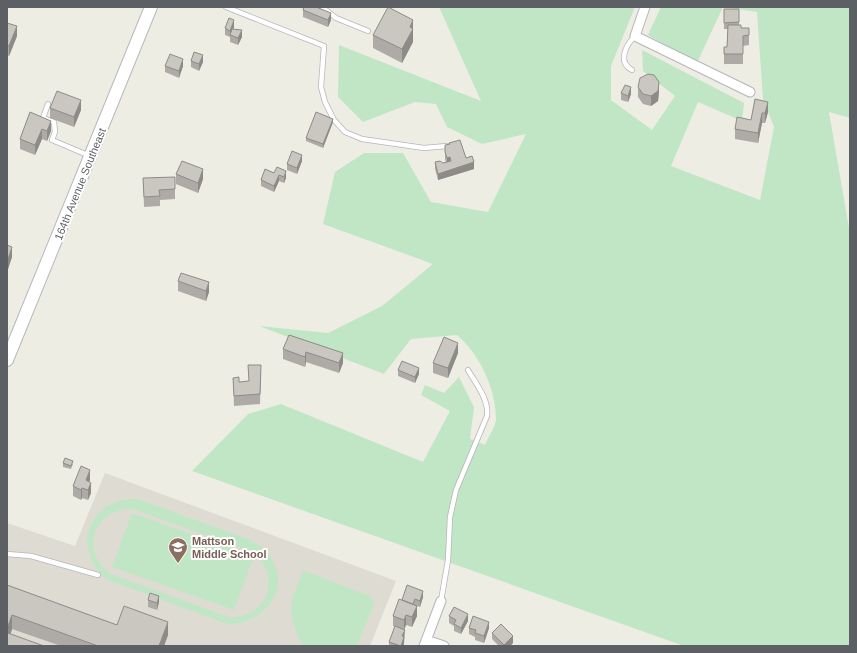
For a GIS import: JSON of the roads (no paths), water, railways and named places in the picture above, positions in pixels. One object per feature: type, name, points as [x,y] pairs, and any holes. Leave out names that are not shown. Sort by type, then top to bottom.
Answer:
[{"type":"street","name":"164th Avenue Southeast","points":[[7,360],[92,156],[151,7]]},
{"type":"street","points":[[645,7],[635,36],[750,92]]},
{"type":"street","points":[[441,601],[425,643],[444,646]]},
{"type":"lane","points":[[226,7],[324,46],[321,87],[334,120],[345,132],[362,139],[424,148],[446,146]]},
{"type":"lane","points":[[322,7],[336,18],[368,31]]},
{"type":"lane","points":[[632,70],[627,67],[624,62],[624,55],[626,47],[635,36]]},
{"type":"lane","points":[[48,104],[43,118],[54,122],[56,132],[52,140],[92,156]]},
{"type":"lane","points":[[441,601],[454,497],[488,416],[488,409],[484,397],[468,370]]},
{"type":"lane","points":[[7,554],[31,556],[98,575]]},
{"type":"place","name":"Mattson Middle School","points":[[178,564]]}]
